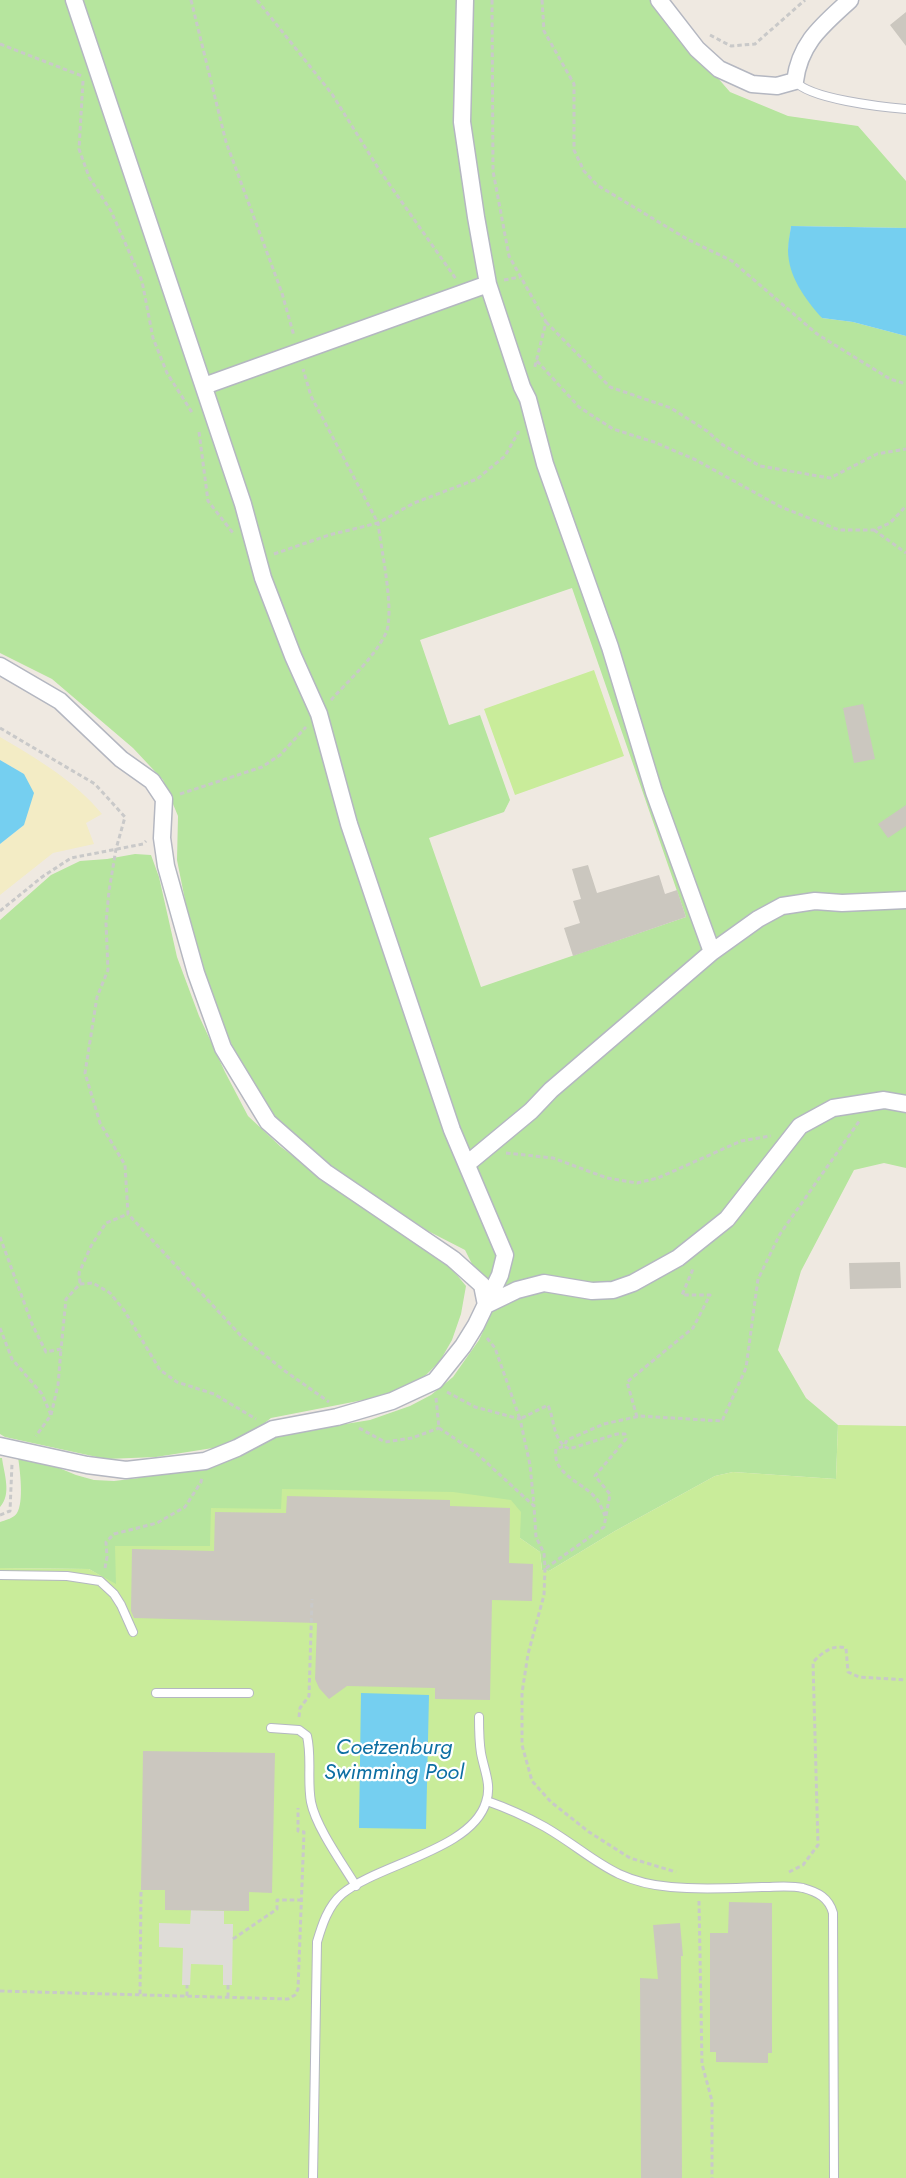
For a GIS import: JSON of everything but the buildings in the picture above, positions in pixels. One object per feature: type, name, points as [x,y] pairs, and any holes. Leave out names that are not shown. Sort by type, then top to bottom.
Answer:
[{"type":"street","points":[[6,1448],[87,1465],[126,1470],[205,1461],[237,1448],[273,1429],[338,1417],[392,1401],[435,1381],[463,1346],[476,1325],[500,1275],[505,1255],[452,1130],[349,824],[319,714],[293,656],[263,578],[243,504],[74,0]]},
{"type":"street","points":[[465,0],[462,122],[488,284],[528,399],[545,464],[610,647],[654,792],[712,952]]},
{"type":"street","points":[[659,0],[696,49],[719,69],[752,84],[777,86],[795,81],[802,53],[821,27],[850,0]]},
{"type":"street","points":[[204,386],[488,284]]},
{"type":"street","points":[[0,666],[60,701],[121,759],[152,780],[164,800],[162,838],[166,866],[196,973],[224,1048],[268,1122],[325,1172],[453,1259],[482,1285],[486,1305]]},
{"type":"street","points":[[466,1164],[531,1111],[551,1090],[712,952],[758,919],[782,906],[815,901],[842,903],[906,900]]},
{"type":"street","points":[[486,1305],[517,1290],[544,1283],[592,1291],[613,1290],[633,1283],[678,1258],[727,1220],[800,1126],[833,1108],[884,1100],[906,1104]]},
{"type":"lane","points":[[795,81],[800,87],[815,93],[885,108],[906,109]]},
{"type":"lane","points":[[0,1575],[67,1576],[100,1581],[122,1605],[133,1632]]},
{"type":"lane","points":[[156,1693],[249,1693]]},
{"type":"lane","points":[[313,2178],[317,1942],[330,1908],[342,1894],[439,1847],[459,1836],[475,1821],[487,1801],[489,1787],[481,1753],[479,1717]]},
{"type":"lane","points":[[271,1728],[299,1730],[307,1736],[310,1793],[316,1817],[356,1886]]},
{"type":"lane","points":[[487,1801],[506,1807],[546,1828],[620,1876],[647,1885],[699,1888],[794,1887],[818,1894],[831,1904],[833,1913],[834,2178]]},
{"type":"path","points":[[164,800],[262,767],[280,755],[371,656],[386,632],[390,612],[378,523],[311,396],[282,293],[226,142],[191,0]]},
{"type":"path","points":[[257,0],[332,94],[380,171],[465,292]]},
{"type":"path","points":[[492,0],[493,171],[508,256],[546,321],[610,387],[671,408],[707,431],[723,445],[760,466],[830,478],[877,453],[906,449]]},
{"type":"path","points":[[542,0],[544,32],[574,84],[574,150],[590,178],[687,239],[732,261],[817,334],[890,379],[906,384]]},
{"type":"path","points":[[706,32],[730,46],[755,44],[805,0]]},
{"type":"path","points":[[0,44],[102,84]]},
{"type":"path","points":[[83,76],[79,149],[89,177],[111,211],[142,281],[153,338],[167,373],[198,421],[208,501],[235,537]]},
{"type":"path","points":[[528,399],[546,321]]},
{"type":"path","points":[[537,361],[579,407],[613,429],[654,442],[696,460],[781,507],[839,530],[874,530],[890,523],[906,506]]},
{"type":"path","points":[[258,559],[329,535],[378,523],[414,503],[477,479],[505,456],[520,428]]},
{"type":"path","points":[[874,530],[906,553]]},
{"type":"path","points":[[0,728],[95,784],[125,817],[116,849],[109,891],[106,923],[108,970],[97,997],[85,1073],[100,1123],[125,1165],[128,1214],[243,1338],[331,1404],[338,1417],[385,1442],[412,1438],[439,1428]]},
{"type":"path","points":[[0,911],[42,877],[71,858],[142,844],[149,837]]},
{"type":"path","points":[[606,1518],[595,1496],[559,1467],[555,1458],[556,1449],[564,1446],[567,1440],[604,1424],[637,1417],[722,1421],[746,1368],[758,1280],[780,1234],[873,1102]]},
{"type":"path","points":[[487,1148],[513,1155],[553,1158],[607,1178],[637,1183],[658,1178],[741,1141],[773,1135]]},
{"type":"path","points":[[80,1284],[79,1273],[91,1246],[106,1223],[128,1214]]},
{"type":"path","points":[[0,1237],[32,1324],[46,1352],[61,1349]]},
{"type":"path","points":[[637,1417],[627,1382],[693,1328],[710,1295],[682,1295],[694,1266]]},
{"type":"path","points":[[0,1515],[10,1511],[13,1485],[6,1448],[35,1437],[51,1415],[58,1385],[66,1299],[80,1284],[93,1283],[110,1293],[124,1310],[160,1370],[177,1382],[214,1394],[273,1429]]},
{"type":"path","points":[[476,1325],[495,1348],[520,1419],[530,1465],[536,1537],[544,1553],[544,1595],[528,1654],[522,1693],[522,1745],[532,1781],[551,1802],[589,1832],[630,1858],[680,1873]]},
{"type":"path","points":[[0,1328],[12,1359],[42,1394],[51,1415]]},
{"type":"path","points":[[435,1381],[439,1428]]},
{"type":"path","points":[[435,1381],[452,1396],[475,1407],[505,1413],[520,1419],[549,1406],[554,1420],[555,1437],[569,1449],[617,1434],[625,1434],[626,1439],[623,1444],[595,1476],[610,1494],[604,1527],[545,1568]]},
{"type":"path","points":[[439,1428],[475,1452],[534,1506]]},
{"type":"path","points":[[100,1581],[106,1564],[106,1542],[114,1534],[157,1523],[184,1507],[201,1482],[205,1461]]},
{"type":"path","points":[[299,1719],[300,1708],[309,1696],[312,1599]]},
{"type":"path","points":[[788,1873],[804,1865],[819,1845],[813,1662],[826,1650],[842,1646],[846,1648],[848,1672],[859,1677],[906,1680]]},
{"type":"path","points":[[0,1991],[288,1999],[295,1995],[298,1989],[304,1832],[298,1831],[298,1798]]},
{"type":"path","points":[[699,1888],[702,2064],[712,2101],[712,2178]]},
{"type":"path","points":[[140,1994],[141,1892]]},
{"type":"path","points":[[232,1938],[270,1916],[277,1909],[277,1900],[302,1900]]},
{"type":"path","points":[[187,1985],[187,1996]]},
{"type":"path","points":[[228,1985],[228,1997]]},
{"type":"green space","points":[[0,0],[653,0],[669,22],[730,92],[788,116],[858,126],[906,181],[906,228],[791,226],[788,250],[822,318],[853,322],[906,336],[906,1168],[884,1163],[854,1170],[801,1271],[778,1350],[806,1398],[838,1425],[836,1479],[733,1472],[715,1476],[615,1531],[549,1571],[542,1570],[540,1552],[520,1538],[520,1512],[282,1490],[282,1509],[211,1546],[116,1547],[116,1585],[89,1569],[0,1568],[0,1522],[16,1515],[19,1508],[21,1486],[18,1457],[47,1463],[94,1480],[114,1481],[139,1478],[272,1436],[370,1420],[410,1406],[431,1395],[453,1377],[479,1340],[494,1308],[465,1250],[428,1231],[315,1156],[288,1133],[262,1103],[238,1059],[211,997],[188,915],[177,860],[178,816],[163,780],[133,748],[52,679],[0,653]],"holes":[[[572,588],[686,917],[481,987],[429,838],[504,812],[510,800],[480,715],[449,725],[420,640]]]},
{"type":"green space","points":[[594,670],[624,756],[515,795],[484,709]]},
{"type":"green space","points":[[135,854],[151,855],[159,877],[177,957],[199,1016],[248,1116],[281,1147],[362,1207],[447,1263],[466,1286],[461,1314],[452,1340],[440,1361],[424,1377],[394,1394],[271,1418],[248,1436],[219,1447],[156,1457],[106,1459],[0,1434],[0,920],[51,875],[80,861]]},
{"type":"green space","points":[[838,1425],[906,1426],[906,2178],[0,2178],[0,1568],[89,1569],[116,1584],[115,1546],[210,1546],[211,1508],[281,1509],[282,1489],[453,1492],[511,1500],[521,1512],[520,1538],[540,1552],[542,1570],[549,1571],[615,1531],[715,1476],[733,1472],[836,1479]]},
{"type":"green space","points":[[0,1458],[2,1458],[5,1477],[6,1496],[0,1507]]},
{"type":"sand","points":[[0,737],[67,781],[102,814],[86,823],[94,844],[53,853],[0,895],[0,844],[24,825],[24,774],[0,760]]},
{"type":"shaded area","points":[[191,1910],[224,1911],[224,1924],[233,1924],[232,1985],[223,1985],[223,1965],[191,1964],[190,1985],[182,1985],[183,1948],[159,1947],[159,1923],[190,1924]]},
{"type":"water","points":[[791,226],[906,228],[906,336],[853,322],[822,318],[794,278],[788,250]]},
{"type":"water","points":[[0,760],[24,774],[34,793],[24,825],[0,844]]},
{"type":"water","name":"Coetzenburg Swimming Pool","points":[[361,1693],[429,1695],[426,1829],[359,1828]]}]
